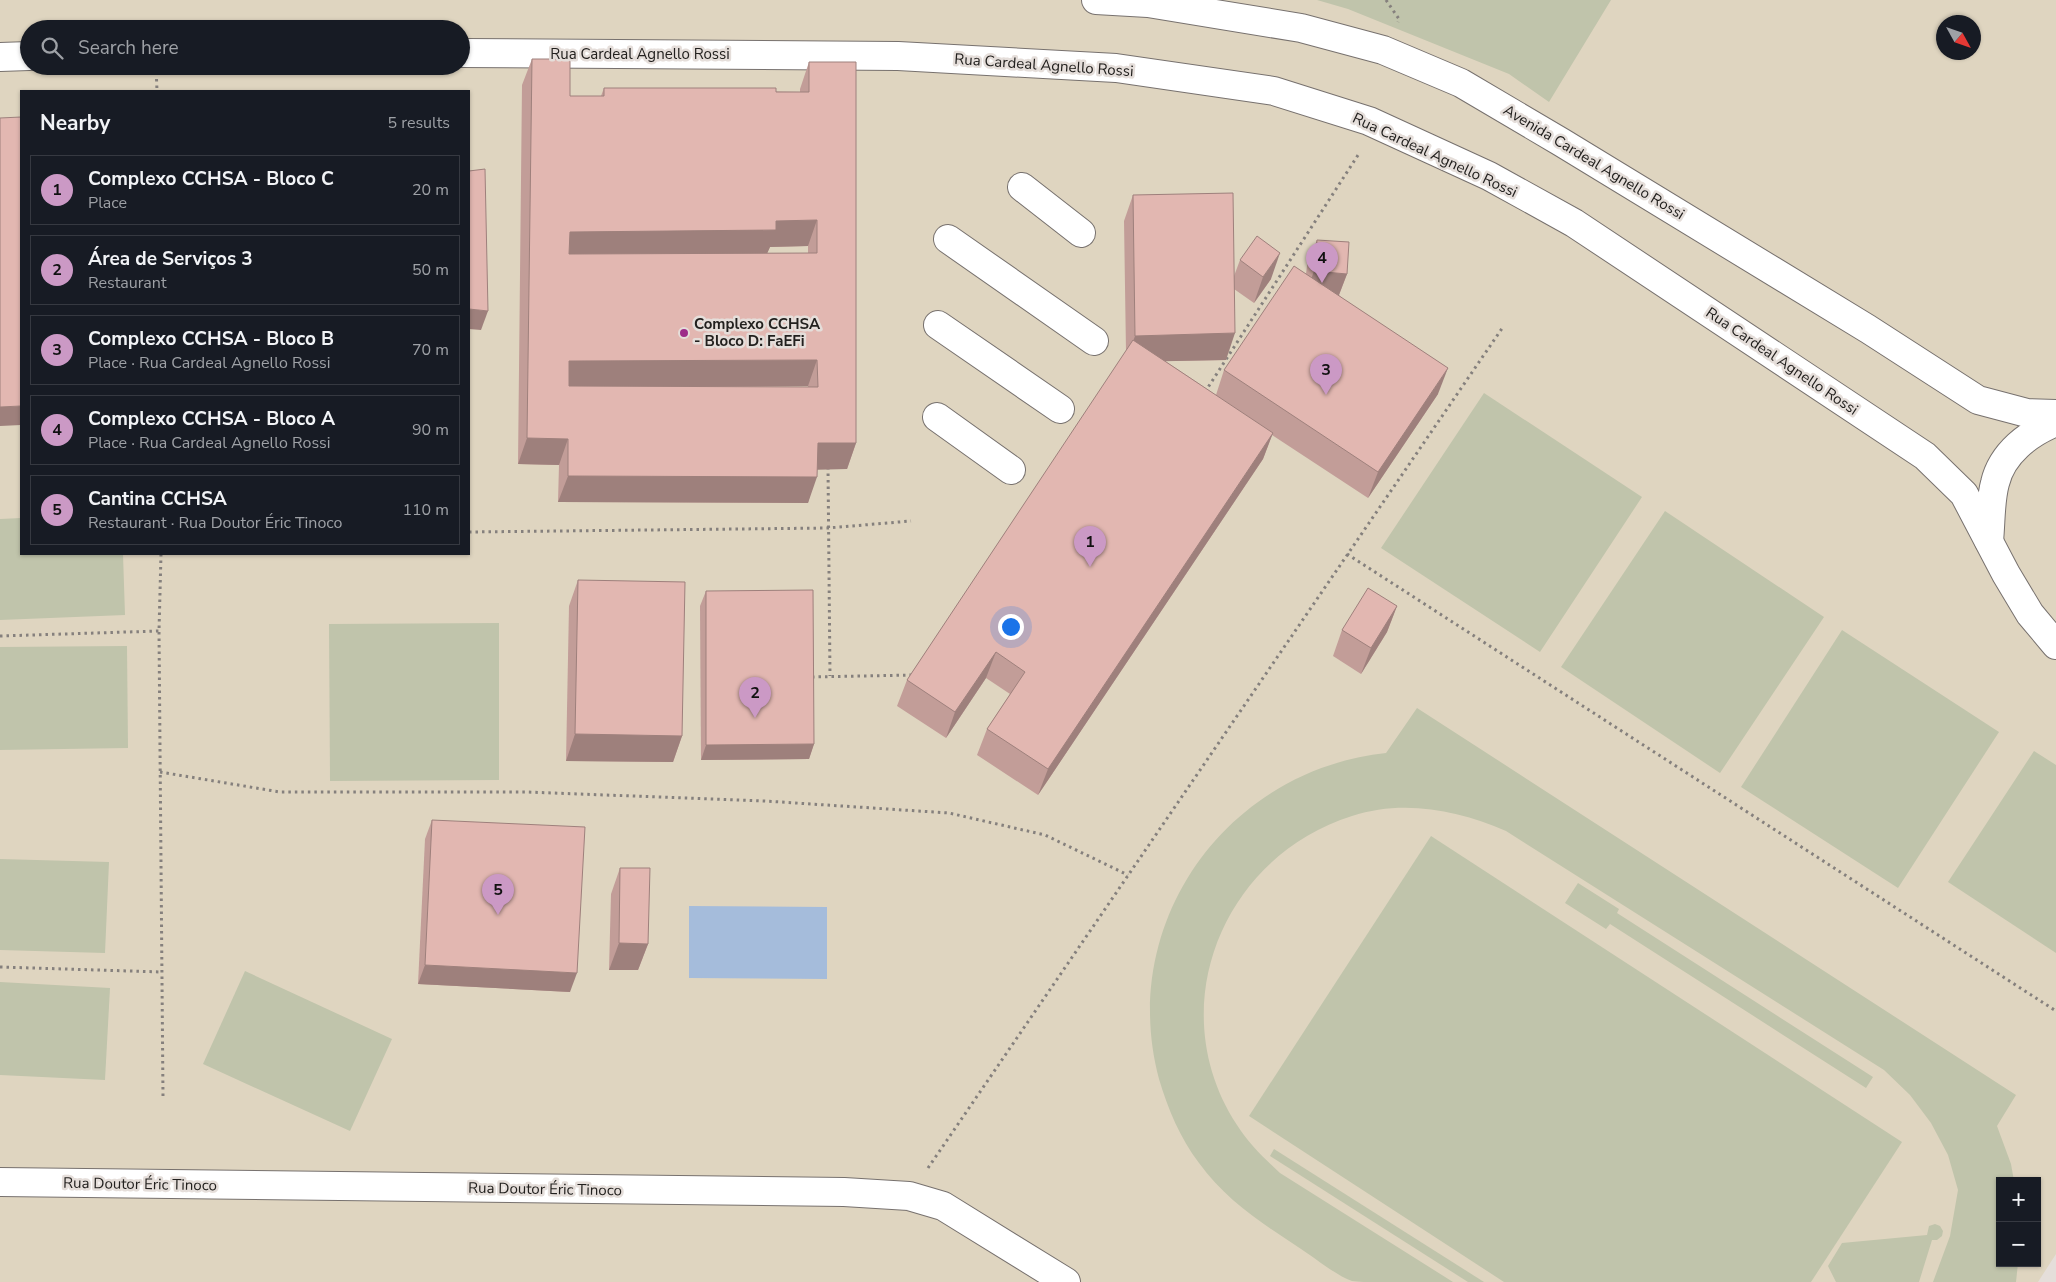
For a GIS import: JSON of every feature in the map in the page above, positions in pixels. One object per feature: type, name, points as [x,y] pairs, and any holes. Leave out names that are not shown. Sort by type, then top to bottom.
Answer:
[{"type":"street","name":"Avenida Cardeal Agnello Rossi","points":[[1096,0],[1148,3],[1301,28],[1383,50],[1461,82],[1868,329],[1978,400],[2027,412],[2056,414]]},
{"type":"street","name":"Rua Cardeal Agnello Rossi","points":[[470,53],[898,56],[1116,68],[1274,91],[1369,121],[1489,176],[1574,223],[1925,456],[1964,494],[2006,574],[2030,614],[2056,645]]},
{"type":"street","points":[[0,57],[20,56]]},
{"type":"street","points":[[1022,187],[1082,233]]},
{"type":"street","points":[[948,239],[1094,341]]},
{"type":"street","points":[[938,325],[1060,409]]},
{"type":"street","points":[[937,418],[1011,470]]},
{"type":"street","points":[[1989,541],[1995,482],[2007,456],[2038,429],[2056,422]]},
{"type":"street","name":"Rua Doutor Éric Tinoco","points":[[0,1182],[844,1192],[909,1196],[943,1206],[1066,1282]]},
{"type":"path","points":[[1383,50],[1400,19],[1386,0]]},
{"type":"path","points":[[156,75],[157,90]]},
{"type":"path","points":[[1202,395],[1359,156],[1369,121]]},
{"type":"path","points":[[909,1196],[1503,327]]},
{"type":"path","points":[[828,459],[830,676]]},
{"type":"path","points":[[470,532],[828,528],[911,521]]},
{"type":"path","points":[[1347,554],[2056,1011]]},
{"type":"path","points":[[161,555],[159,631],[163,1097]]},
{"type":"path","points":[[0,636],[159,631]]},
{"type":"path","points":[[808,677],[917,675]]},
{"type":"path","points":[[160,772],[280,792],[526,792],[765,801],[949,813],[1045,835],[1128,875]]},
{"type":"path","points":[[0,967],[162,972]]},
{"type":"shaded area","points":[[0,0],[2056,0],[2056,1254],[2038,1282],[0,1282]]},
{"type":"green space","points":[[1317,0],[1611,0],[1549,102],[1509,74],[1348,9]]},
{"type":"green space","points":[[1484,393],[1642,497],[1540,652],[1381,548]]},
{"type":"green space","points":[[1665,511],[1824,617],[1720,773],[1561,667]]},
{"type":"green space","points":[[20,518],[20,555],[123,555],[125,615],[0,620],[0,519]]},
{"type":"green space","points":[[499,623],[499,780],[330,781],[329,624]]},
{"type":"green space","points":[[1842,630],[1999,732],[1898,888],[1741,787]]},
{"type":"green space","points":[[127,646],[128,748],[0,750],[0,647]]},
{"type":"green space","points":[[1417,708],[2016,1095],[1997,1126],[2011,1164],[2013,1177],[1996,1177],[1996,1267],[2018,1267],[2016,1282],[1933,1282],[1950,1236],[1958,1190],[1948,1155],[1931,1123],[1910,1095],[1884,1070],[1506,831],[1469,817],[1430,809],[1391,808],[1352,816],[1307,836],[1268,865],[1238,901],[1217,942],[1206,987],[1205,1034],[1215,1080],[1237,1125],[1280,1173],[1453,1282],[1352,1281],[1332,1270],[1244,1210],[1209,1176],[1186,1144],[1166,1101],[1159,1079],[1150,1021],[1154,964],[1170,911],[1197,864],[1233,822],[1278,789],[1329,765],[1386,753]]},
{"type":"green space","points":[[2034,751],[2056,765],[2056,953],[1948,882]]},
{"type":"green space","points":[[1431,836],[1902,1142],[1811,1282],[1504,1282],[1249,1116]]},
{"type":"green space","points":[[0,859],[109,862],[105,953],[0,950]]},
{"type":"green space","points":[[1578,883],[1619,909],[1617,913],[1873,1077],[1866,1088],[1610,924],[1606,929],[1565,903]]},
{"type":"green space","points":[[245,971],[392,1039],[350,1131],[203,1064]]},
{"type":"green space","points":[[0,982],[110,988],[105,1080],[0,1075]]},
{"type":"green space","points":[[1274,1149],[1484,1282],[1468,1282],[1270,1156]]},
{"type":"green space","points":[[1935,1224],[1940,1226],[1943,1231],[1942,1236],[1937,1240],[1932,1240],[1919,1282],[1836,1282],[1828,1266],[1842,1243],[1927,1235],[1929,1226]]},
{"type":"water","points":[[689,906],[827,907],[827,979],[689,978]]},
{"type":"building","points":[[532,59],[570,59],[570,96],[604,96],[604,88],[776,88],[776,92],[809,92],[809,62],[856,62],[856,443],[818,443],[817,477],[568,476],[568,439],[527,438]],"holes":[[[817,220],[817,253],[569,254],[570,232],[776,230],[776,221]],[[817,360],[818,387],[569,386],[569,361]]]},
{"type":"building","points":[[20,117],[20,406],[0,407],[0,118]]},
{"type":"building","points":[[485,169],[488,311],[470,309],[470,171]]},
{"type":"building","points":[[1233,193],[1235,333],[1135,336],[1133,195]]},
{"type":"building","points":[[1257,236],[1280,253],[1263,277],[1240,260]]},
{"type":"building","points":[[1317,240],[1349,242],[1347,274],[1314,271]]},
{"type":"building","points":[[1294,266],[1448,368],[1378,472],[1224,370]]},
{"type":"building","points":[[1133,340],[1273,433],[1048,769],[987,729],[1025,672],[996,652],[955,712],[907,680]]},
{"type":"building","points":[[578,580],[685,582],[682,736],[575,734]]},
{"type":"building","points":[[1368,588],[1397,606],[1371,648],[1342,630]]},
{"type":"building","points":[[813,590],[814,744],[706,745],[706,591]]},
{"type":"building","points":[[432,820],[585,827],[577,973],[425,965]]},
{"type":"building","points":[[620,868],[650,868],[648,944],[619,943]]},
{"type":"place","name":"Complexo CCHSA - Bloco A","points":[[1322,283]]},
{"type":"place","name":"Complexo CCHSA - Bloco D: FaEFi","points":[[684,333]]},
{"type":"place","name":"Complexo CCHSA - Bloco B","points":[[1326,395]]},
{"type":"place","name":"Complexo CCHSA - Bloco C","points":[[1090,567]]},
{"type":"place","name":"Área de Serviços 3","points":[[755,718]]},
{"type":"place","name":"Cantina CCHSA","points":[[498,915]]}]
